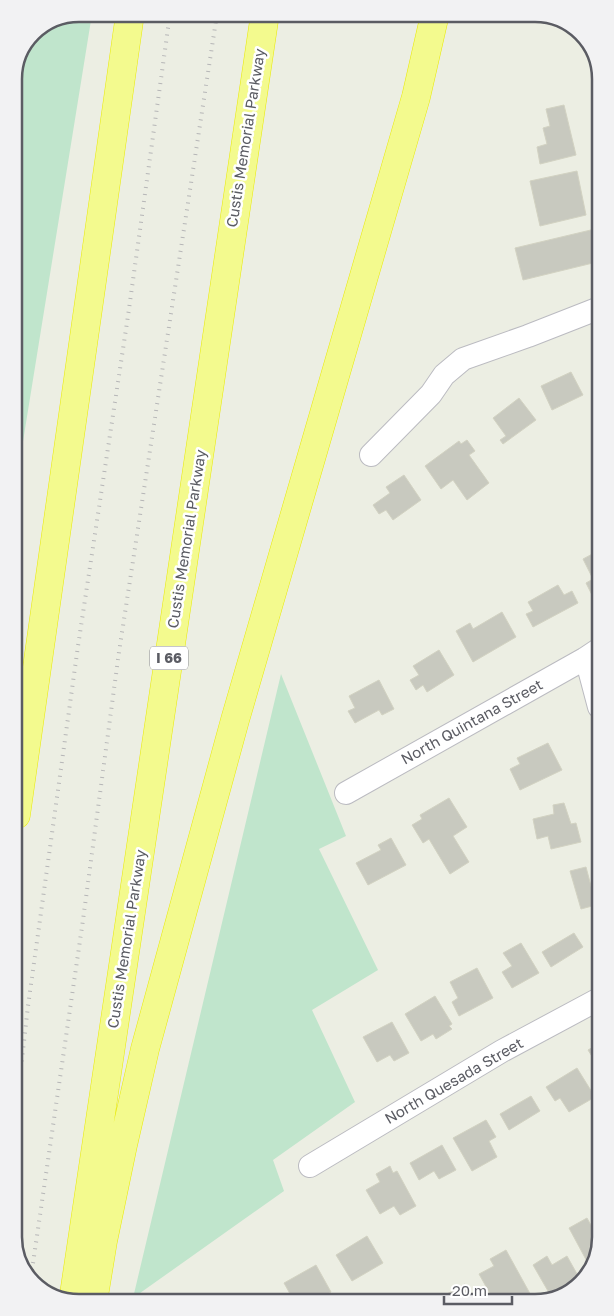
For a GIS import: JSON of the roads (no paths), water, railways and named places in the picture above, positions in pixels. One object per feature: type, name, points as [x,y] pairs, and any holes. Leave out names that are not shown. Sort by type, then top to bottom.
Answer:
[{"type":"highway","points":[[22,770],[129,23]]},
{"type":"highway","name":"Custis Memorial Parkway","points":[[73,1293],[264,23]]},
{"type":"highway","points":[[94,1293],[103,1240],[145,1050],[235,720],[416,97],[434,23]]},
{"type":"street","points":[[371,455],[431,394],[444,376],[463,359],[592,312]]},
{"type":"street","name":"North Quintana Street","points":[[346,793],[592,654]]},
{"type":"street","name":"North Quesada Street","points":[[310,1166],[502,1051],[592,1003]]},
{"type":"railway","points":[[22,1058],[78,646],[128,316],[169,23]]},
{"type":"railway","points":[[32,1268],[83,920],[119,652],[216,23]]}]
